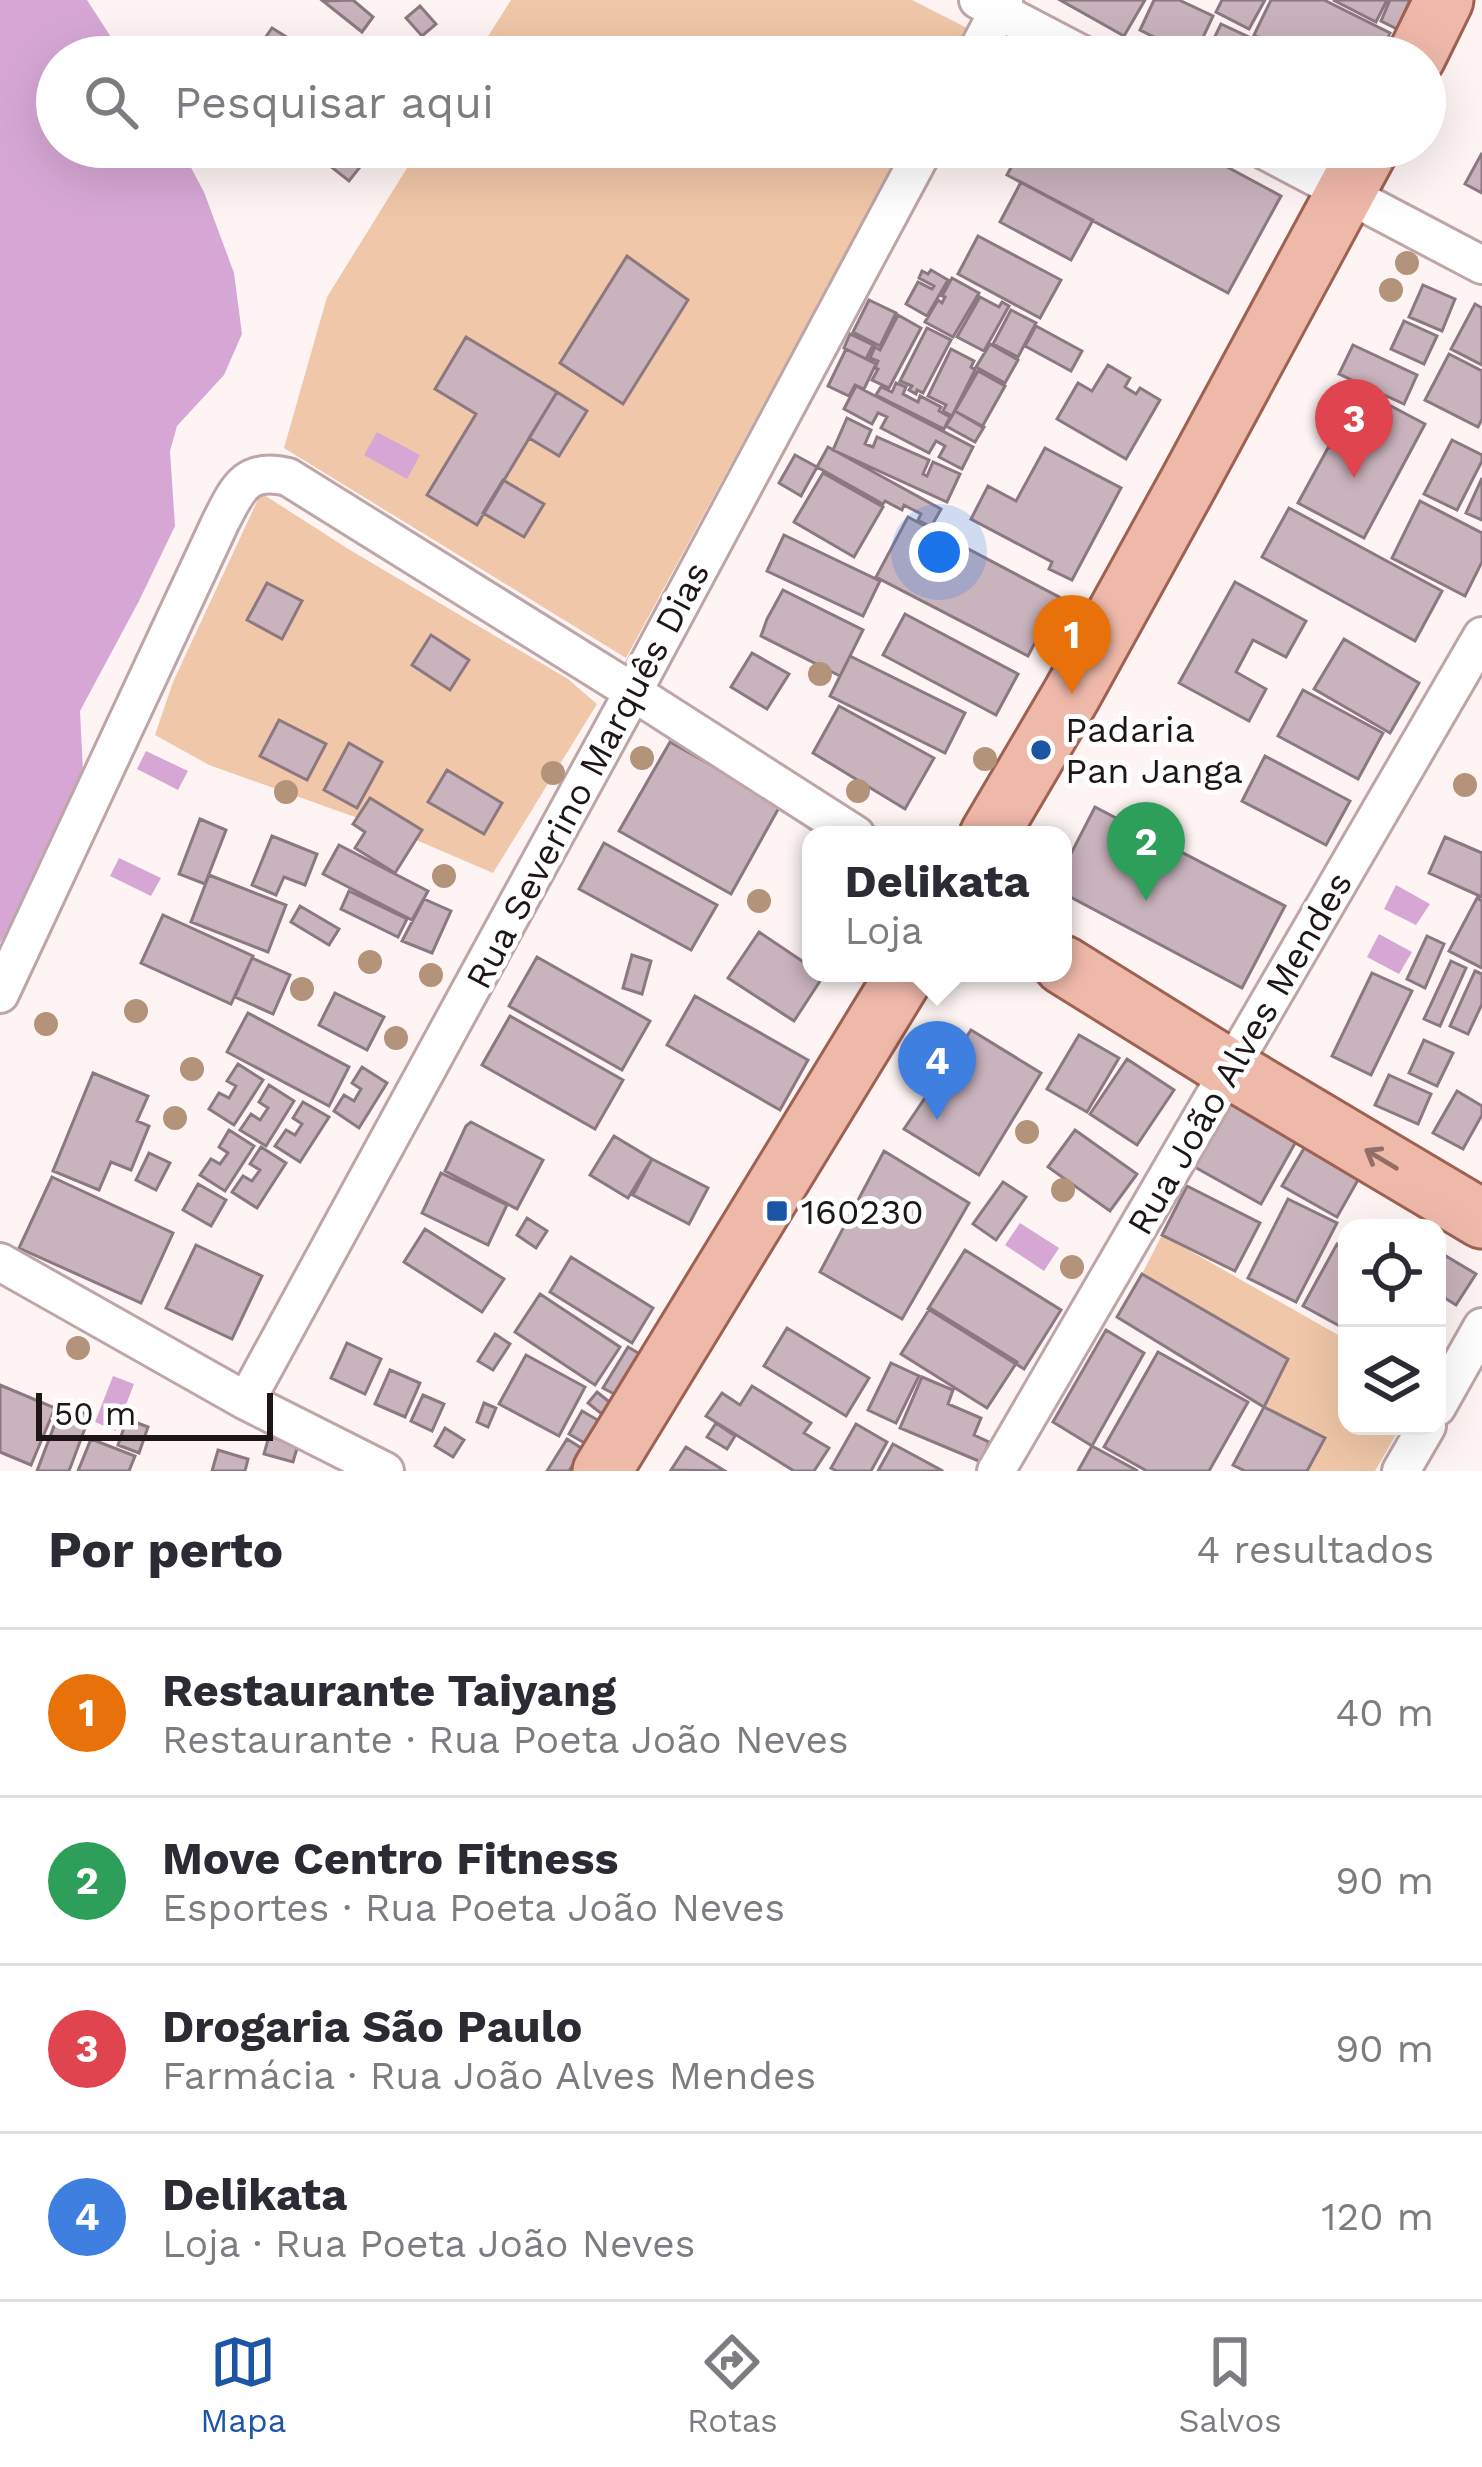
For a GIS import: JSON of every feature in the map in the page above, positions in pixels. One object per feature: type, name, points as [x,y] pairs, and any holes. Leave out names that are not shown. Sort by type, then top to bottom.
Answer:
[{"type":"main road","points":[[1426,36],[1444,0]]},
{"type":"main road","points":[[993,826],[1082,674],[1358,170]]},
{"type":"main road","points":[[1072,971],[1482,1219]]},
{"type":"main road","points":[[602,1471],[901,982]]},
{"type":"street","points":[[982,36],[994,3],[1051,36]]},
{"type":"street","name":"Rua Severino Marquês Dias","points":[[246,1401],[914,168]]},
{"type":"street","points":[[1358,170],[1482,266]]},
{"type":"street","points":[[0,994],[221,521],[235,494],[251,477],[269,473],[288,477],[842,826]]},
{"type":"street","name":"Rua João Alves Mendes","points":[[996,1471],[1482,636]]},
{"type":"street","points":[[0,1262],[246,1401],[385,1471]]},
{"type":"street","points":[[1446,1391],[1482,1327]]},
{"type":"street","points":[[1401,1471],[1421,1435]]},
{"type":"shaded area","points":[[0,0],[87,0],[110,36],[36,36],[36,168],[191,168],[234,273],[242,334],[224,375],[177,426],[170,451],[175,526],[80,711],[85,812],[0,943]]},
{"type":"shaded area","points":[[511,0],[912,0],[967,28],[963,36],[488,36]]},
{"type":"shaded area","points":[[407,168],[892,168],[626,658],[284,448],[327,297]]},
{"type":"shaded area","points":[[377,432],[420,455],[407,479],[364,455]]},
{"type":"shaded area","points":[[261,493],[568,679],[597,704],[493,873],[400,833],[209,765],[155,735],[173,682]]},
{"type":"shaded area","points":[[146,751],[188,771],[178,790],[137,769]]},
{"type":"shaded area","points":[[119,858],[161,878],[151,896],[110,876]]},
{"type":"shaded area","points":[[1396,885],[1430,904],[1416,925],[1384,909]]},
{"type":"shaded area","points":[[1379,934],[1412,952],[1399,974],[1367,957]]},
{"type":"shaded area","points":[[1020,1223],[1059,1248],[1044,1271],[1005,1245]]},
{"type":"shaded area","points":[[1162,1235],[1338,1335],[1338,1435],[1396,1435],[1375,1471],[1307,1471],[1324,1438],[1264,1407],[1287,1359],[1142,1274]]},
{"type":"shaded area","points":[[113,1376],[134,1384],[116,1431],[95,1422]]},
{"type":"building","points":[[353,0],[373,17],[362,32],[323,1]]},
{"type":"building","points":[[1060,0],[1145,0],[1124,36]]},
{"type":"building","points":[[1154,0],[1179,0],[1213,16],[1204,36],[1152,36],[1140,30]]},
{"type":"building","points":[[1222,0],[1265,0],[1249,29],[1216,12]]},
{"type":"building","points":[[1271,0],[1324,0],[1390,33],[1389,36],[1254,35]]},
{"type":"building","points":[[1333,0],[1387,0],[1376,22]]},
{"type":"building","points":[[1390,0],[1410,0],[1397,29],[1381,21]]},
{"type":"building","points":[[420,6],[436,24],[422,36],[406,18]]},
{"type":"building","points":[[1221,24],[1247,36],[1215,36]]},
{"type":"building","points":[[1482,153],[1482,193],[1465,184]]},
{"type":"building","points":[[333,168],[359,168],[349,181]]},
{"type":"building","points":[[1011,168],[1229,168],[1281,196],[1228,293],[1007,175]]},
{"type":"building","points":[[1021,182],[1093,220],[1071,260],[1000,222]]},
{"type":"building","points":[[978,236],[1061,280],[1040,318],[958,274]]},
{"type":"building","points":[[627,256],[688,300],[623,404],[560,363]]},
{"type":"building","points":[[931,270],[948,280],[927,316],[906,304],[918,282],[932,289],[919,278],[922,271],[928,274]]},
{"type":"building","points":[[952,278],[979,293],[953,337],[925,322],[938,300],[942,303]]},
{"type":"building","points":[[1423,285],[1455,299],[1442,331],[1409,317]]},
{"type":"building","points":[[980,297],[999,307],[1002,302],[1009,306],[984,351],[957,337]]},
{"type":"building","points":[[869,300],[896,313],[880,346],[853,332]]},
{"type":"building","points":[[1475,304],[1482,308],[1482,365],[1451,349]]},
{"type":"building","points":[[1011,310],[1036,323],[1018,357],[993,344]]},
{"type":"building","points":[[898,315],[921,328],[889,388],[872,380],[878,361],[870,358],[875,347],[880,350]]},
{"type":"building","points":[[1404,321],[1437,336],[1424,364],[1391,349]]},
{"type":"building","points":[[1036,326],[1082,351],[1071,371],[1025,346]]},
{"type":"building","points":[[927,328],[951,340],[923,393],[917,390],[916,394],[909,390],[912,386],[900,381]]},
{"type":"building","points":[[850,334],[873,345],[866,359],[844,348]]},
{"type":"building","points":[[466,337],[557,392],[477,525],[427,495],[476,414],[435,389]]},
{"type":"building","points":[[990,344],[1018,360],[1005,383],[976,367]]},
{"type":"building","points":[[1353,345],[1417,375],[1404,404],[1339,374]]},
{"type":"building","points":[[846,349],[876,364],[864,389],[855,385],[849,396],[828,386]]},
{"type":"building","points":[[951,349],[974,361],[971,367],[975,370],[952,416],[943,411],[946,405],[928,396]]},
{"type":"building","points":[[1449,354],[1482,371],[1478,427],[1425,400]]},
{"type":"building","points":[[1108,365],[1130,378],[1125,387],[1136,394],[1140,388],[1160,400],[1126,459],[1057,419],[1078,383],[1092,391]]},
{"type":"building","points":[[978,371],[1005,386],[982,427],[955,411]]},
{"type":"building","points":[[896,383],[906,387],[903,394],[918,402],[920,396],[941,407],[939,411],[950,417],[944,429],[876,395],[881,387],[892,392]]},
{"type":"building","points":[[856,386],[973,447],[962,469],[939,457],[945,446],[936,441],[929,453],[881,428],[887,417],[878,413],[872,424],[844,409]]},
{"type":"building","points":[[557,392],[587,411],[559,456],[529,438]]},
{"type":"building","points":[[1374,397],[1425,424],[1364,538],[1298,503],[1329,446],[1343,454]]},
{"type":"building","points":[[955,411],[984,427],[975,442],[946,426]]},
{"type":"building","points":[[847,418],[871,430],[865,444],[873,447],[877,437],[929,460],[923,474],[927,476],[933,462],[960,474],[947,502],[833,450]]},
{"type":"building","points":[[1452,440],[1482,455],[1457,510],[1424,494]]},
{"type":"building","points":[[828,447],[941,509],[931,527],[918,520],[921,514],[904,505],[902,510],[883,504],[817,467]]},
{"type":"building","points":[[1045,448],[1121,488],[1072,580],[1049,569],[1052,562],[971,519],[988,486],[1016,501]]},
{"type":"building","points":[[795,455],[817,467],[801,496],[779,483]]},
{"type":"building","points":[[823,473],[883,507],[854,557],[794,522]]},
{"type":"building","points":[[1482,478],[1482,520],[1466,513]]},
{"type":"building","points":[[503,480],[544,504],[524,537],[483,513]]},
{"type":"building","points":[[1420,501],[1482,533],[1482,562],[1465,596],[1392,558]]},
{"type":"building","points":[[1289,508],[1442,591],[1415,641],[1262,557]]},
{"type":"building","points":[[908,517],[1059,597],[1028,656],[876,577]]},
{"type":"building","points":[[784,535],[880,581],[863,616],[767,571]]},
{"type":"building","points":[[1235,582],[1306,621],[1286,657],[1253,640],[1236,672],[1266,689],[1249,721],[1179,683]]},
{"type":"building","points":[[267,583],[302,601],[282,639],[247,620]]},
{"type":"building","points":[[783,590],[863,630],[840,676],[761,636]]},
{"type":"building","points":[[905,614],[1018,674],[996,715],[883,655]]},
{"type":"building","points":[[431,635],[469,660],[450,690],[412,665]]},
{"type":"building","points":[[1344,639],[1419,683],[1390,733],[1314,689]]},
{"type":"building","points":[[752,653],[789,674],[767,709],[731,687]]},
{"type":"building","points":[[850,656],[965,713],[945,753],[830,696]]},
{"type":"building","points":[[1303,690],[1383,733],[1358,779],[1278,736]]},
{"type":"building","points":[[839,706],[934,758],[905,809],[813,753]]},
{"type":"building","points":[[279,720],[326,744],[307,780],[260,756]]},
{"type":"building","points":[[670,742],[781,804],[731,894],[619,831]]},
{"type":"building","points":[[349,743],[382,762],[357,808],[324,790]]},
{"type":"building","points":[[1265,756],[1350,801],[1326,845],[1242,801]]},
{"type":"building","points":[[447,770],[502,803],[484,834],[428,802]]},
{"type":"building","points":[[370,798],[422,830],[395,873],[355,848],[365,832],[353,824]]},
{"type":"building","points":[[1095,807],[1285,906],[1242,988],[1072,898],[1072,852]]},
{"type":"building","points":[[200,819],[226,830],[205,884],[179,874]]},
{"type":"building","points":[[272,836],[317,854],[305,885],[284,877],[276,895],[252,885]]},
{"type":"building","points":[[1445,837],[1482,853],[1482,897],[1429,873]]},
{"type":"building","points":[[604,843],[717,905],[691,950],[579,889]]},
{"type":"building","points":[[339,845],[428,891],[412,920],[323,874]]},
{"type":"building","points":[[209,875],[286,905],[268,952],[191,922]]},
{"type":"building","points":[[349,891],[407,919],[398,937],[341,909]]},
{"type":"building","points":[[1477,898],[1482,901],[1482,968],[1449,951]]},
{"type":"building","points":[[424,899],[451,911],[432,953],[402,941]]},
{"type":"building","points":[[300,906],[339,929],[329,945],[291,922]]},
{"type":"building","points":[[163,915],[253,956],[231,1004],[141,963]]},
{"type":"building","points":[[759,932],[802,961],[802,982],[819,982],[794,1021],[728,978]]},
{"type":"building","points":[[1427,936],[1444,944],[1425,988],[1407,979]]},
{"type":"building","points":[[632,955],[651,961],[642,994],[623,988]]},
{"type":"building","points":[[537,957],[650,1021],[622,1070],[509,1006]]},
{"type":"building","points":[[252,958],[290,975],[273,1014],[235,997]]},
{"type":"building","points":[[1451,961],[1466,968],[1440,1026],[1424,1019]]},
{"type":"building","points":[[1475,971],[1482,974],[1482,1004],[1468,1034],[1450,1026]]},
{"type":"building","points":[[1372,973],[1412,991],[1371,1075],[1332,1056]]},
{"type":"building","points":[[335,993],[384,1017],[367,1050],[319,1025]]},
{"type":"building","points":[[695,996],[808,1060],[780,1110],[667,1045]]},
{"type":"building","points":[[248,1013],[349,1067],[329,1106],[227,1052]]},
{"type":"building","points":[[510,1016],[623,1080],[595,1129],[482,1065]]},
{"type":"building","points":[[971,1030],[1041,1073],[979,1175],[904,1129]]},
{"type":"building","points":[[1079,1035],[1119,1058],[1087,1112],[1047,1089]]},
{"type":"building","points":[[1424,1040],[1453,1053],[1437,1086],[1409,1073]]},
{"type":"building","points":[[1127,1059],[1174,1090],[1137,1145],[1090,1114]]},
{"type":"building","points":[[238,1064],[263,1080],[234,1125],[209,1109],[219,1093],[229,1098],[236,1086],[227,1081]]},
{"type":"building","points":[[362,1067],[387,1083],[359,1128],[334,1111],[344,1095],[354,1101],[361,1089],[352,1083]]},
{"type":"building","points":[[93,1073],[148,1096],[137,1121],[149,1126],[131,1170],[111,1162],[99,1190],[53,1171]]},
{"type":"building","points":[[1389,1075],[1431,1094],[1418,1124],[1375,1105]]},
{"type":"building","points":[[269,1085],[294,1101],[266,1146],[240,1130],[251,1114],[260,1120],[268,1108],[259,1102]]},
{"type":"building","points":[[1234,1090],[1303,1129],[1261,1204],[1191,1165]]},
{"type":"building","points":[[1457,1091],[1482,1106],[1482,1115],[1463,1149],[1433,1133]]},
{"type":"building","points":[[303,1102],[329,1117],[300,1162],[275,1146],[286,1130],[295,1135],[302,1124],[293,1118]]},
{"type":"building","points":[[471,1122],[543,1160],[517,1209],[445,1171]]},
{"type":"building","points":[[229,1130],[254,1146],[225,1191],[200,1175],[211,1159],[220,1164],[228,1153],[219,1147]]},
{"type":"building","points":[[1075,1130],[1137,1174],[1110,1211],[1048,1167]]},
{"type":"building","points":[[1313,1133],[1367,1164],[1337,1217],[1282,1186]]},
{"type":"building","points":[[614,1136],[652,1159],[628,1198],[590,1175]]},
{"type":"building","points":[[261,1147],[286,1163],[257,1208],[232,1192],[243,1176],[252,1181],[260,1170],[250,1164]]},
{"type":"building","points":[[884,1151],[969,1203],[902,1319],[820,1272]]},
{"type":"building","points":[[149,1153],[170,1163],[156,1190],[136,1180]]},
{"type":"building","points":[[652,1159],[708,1188],[689,1224],[633,1195]]},
{"type":"building","points":[[441,1173],[507,1205],[488,1245],[422,1213]]},
{"type":"building","points":[[52,1177],[173,1233],[141,1303],[19,1248]]},
{"type":"building","points":[[1003,1182],[1026,1197],[996,1240],[973,1224]]},
{"type":"building","points":[[198,1184],[226,1200],[211,1226],[183,1210]]},
{"type":"building","points":[[1187,1186],[1260,1223],[1235,1271],[1162,1235]]},
{"type":"building","points":[[1288,1199],[1337,1223],[1296,1302],[1248,1278]]},
{"type":"building","points":[[527,1218],[547,1231],[536,1248],[517,1235]]},
{"type":"building","points":[[425,1229],[504,1279],[482,1312],[404,1262]]},
{"type":"building","points":[[1337,1244],[1338,1325],[1303,1306]]},
{"type":"building","points":[[196,1245],[262,1276],[232,1339],[166,1308]]},
{"type":"building","points":[[965,1250],[1061,1310],[1024,1369],[928,1309]]},
{"type":"building","points":[[1446,1256],[1476,1274],[1456,1305],[1446,1299]]},
{"type":"building","points":[[571,1257],[653,1308],[632,1343],[550,1292]]},
{"type":"building","points":[[1142,1274],[1288,1359],[1264,1407],[1117,1317]]},
{"type":"building","points":[[540,1294],[620,1347],[595,1385],[515,1332]]},
{"type":"building","points":[[930,1308],[1017,1362],[987,1408],[901,1354]]},
{"type":"building","points":[[787,1328],[869,1378],[846,1416],[764,1366]]},
{"type":"building","points":[[1106,1330],[1144,1353],[1092,1446],[1053,1422]]},
{"type":"building","points":[[495,1334],[510,1344],[493,1370],[478,1361]]},
{"type":"building","points":[[347,1343],[381,1359],[365,1394],[331,1378]]},
{"type":"building","points":[[628,1347],[640,1354],[616,1395],[603,1388]]},
{"type":"building","points":[[1158,1352],[1248,1402],[1209,1471],[1147,1471],[1104,1447]]},
{"type":"building","points":[[526,1355],[585,1387],[559,1436],[499,1404]]},
{"type":"building","points":[[891,1363],[919,1376],[896,1423],[868,1410]]},
{"type":"building","points":[[390,1370],[420,1383],[405,1417],[375,1404]]},
{"type":"building","points":[[922,1377],[953,1390],[948,1404],[981,1418],[974,1435],[989,1442],[981,1462],[900,1428]]},
{"type":"building","points":[[0,1385],[55,1408],[31,1465],[0,1452]]},
{"type":"building","points":[[752,1386],[811,1423],[804,1433],[829,1448],[814,1471],[794,1471],[706,1416],[722,1393],[740,1405]]},
{"type":"building","points":[[597,1392],[612,1404],[603,1415],[588,1403]]},
{"type":"building","points":[[423,1395],[444,1404],[432,1431],[411,1421]]},
{"type":"building","points":[[484,1403],[496,1408],[488,1427],[477,1422]]},
{"type":"building","points":[[62,1405],[90,1415],[69,1471],[37,1471]]},
{"type":"building","points":[[1264,1407],[1325,1438],[1307,1471],[1245,1471],[1233,1465]]},
{"type":"building","points":[[582,1411],[601,1422],[588,1445],[569,1434]]},
{"type":"building","points":[[127,1419],[148,1427],[139,1453],[118,1445]]},
{"type":"building","points":[[716,1423],[735,1436],[727,1449],[707,1437]]},
{"type":"building","points":[[856,1424],[887,1442],[871,1471],[837,1471],[831,1468]]},
{"type":"building","points":[[445,1428],[464,1440],[453,1457],[435,1446]]},
{"type":"building","points":[[269,1436],[298,1445],[293,1462],[264,1454]]},
{"type":"building","points":[[91,1439],[135,1456],[129,1471],[78,1471]]},
{"type":"building","points":[[567,1439],[583,1449],[569,1471],[547,1471]]},
{"type":"building","points":[[893,1444],[943,1471],[878,1471]]},
{"type":"building","points":[[1092,1446],[1138,1471],[1078,1471]]},
{"type":"building","points":[[686,1447],[725,1471],[671,1470]]},
{"type":"building","points":[[218,1450],[248,1459],[245,1471],[212,1471]]},
{"type":"place","name":"Drogaria São Paulo","points":[[1354,478]]},
{"type":"place","name":"Restaurante Taiyang","points":[[1072,694]]},
{"type":"place","name":"Padaria Pan Janga","points":[[1041,750]]},
{"type":"place","name":"Move Centro Fitness","points":[[1146,901]]},
{"type":"place","name":"Delikata","points":[[937,1120]]},
{"type":"place","name":"160230","points":[[777,1211]]}]
